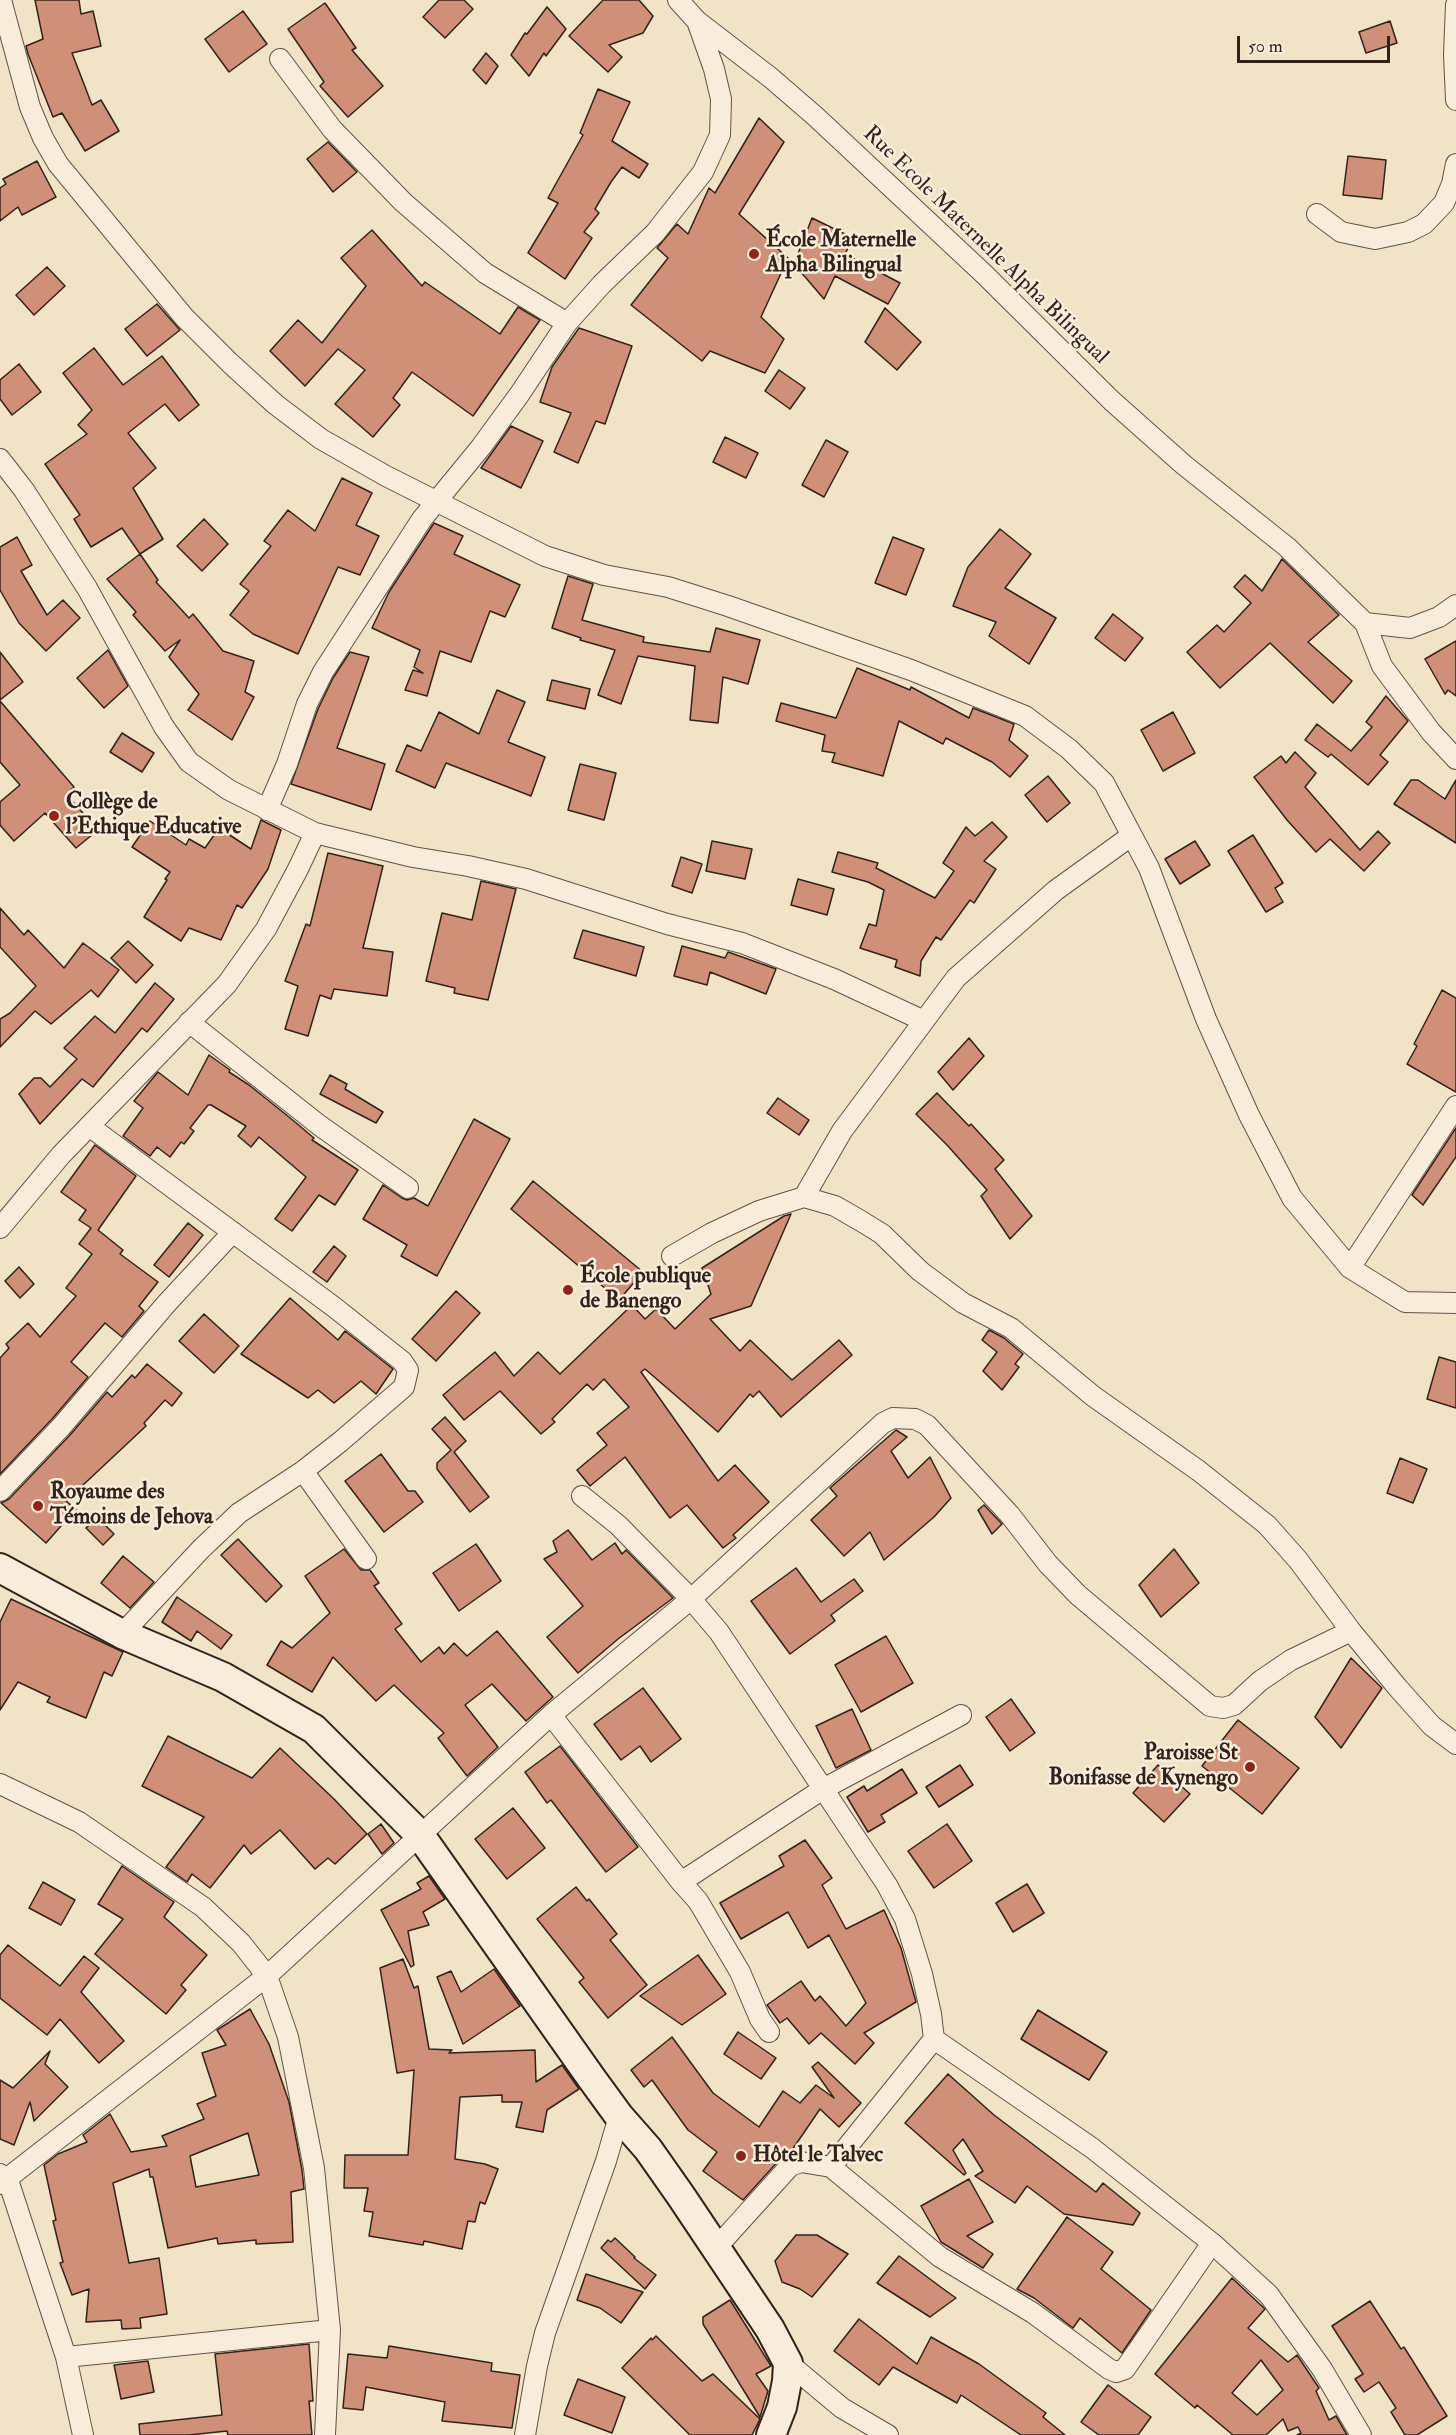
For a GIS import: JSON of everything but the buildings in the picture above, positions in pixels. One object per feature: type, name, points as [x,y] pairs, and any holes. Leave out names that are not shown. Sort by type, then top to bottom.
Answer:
[{"type":"street","points":[[1,0],[5,37],[30,107],[43,138],[58,164],[184,317],[275,404],[321,439],[435,501],[545,556],[604,575],[668,587],[911,670],[1025,716],[1069,749],[1104,783],[1149,868],[1206,1019],[1249,1115],[1292,1198],[1350,1268],[1405,1302],[1456,1304]]},
{"type":"street","points":[[267,810],[288,764],[307,704],[323,672],[363,607],[435,501],[488,438],[567,323],[602,284],[655,233],[703,172],[720,135],[721,99],[714,69],[697,21],[678,0]]},
{"type":"street","points":[[1456,5],[1454,55],[1456,100]]},
{"type":"street","name":"Rue Ecole Maternelle Alpha Bilingual","points":[[697,21],[771,78],[815,116],[992,281],[1112,401],[1184,465],[1287,547],[1365,623]]},
{"type":"street","points":[[280,59],[332,129],[403,202],[485,273],[567,323]]},
{"type":"street","points":[[1317,214],[1341,232],[1374,239],[1408,232],[1424,224],[1444,203],[1452,184],[1456,164]]},
{"type":"street","points":[[0,459],[24,490],[87,588],[164,727],[189,762],[229,790],[315,833],[526,879],[667,924],[742,943],[834,979],[924,1021]]},
{"type":"street","points":[[1456,605],[1439,617],[1410,628],[1365,623],[1382,666],[1417,714],[1456,759]]},
{"type":"street","points":[[0,1228],[61,1155],[227,984],[266,929],[315,833]]},
{"type":"street","points":[[804,1197],[842,1131],[956,978],[1056,890],[1131,836]]},
{"type":"street","points":[[189,1022],[319,1125],[408,1188]]},
{"type":"street","points":[[1350,1268],[1456,1106]]},
{"type":"street","points":[[89,1126],[334,1307],[402,1361],[408,1370],[404,1387],[303,1472],[239,1513],[122,1634]]},
{"type":"street","points":[[672,1256],[712,1233],[759,1211],[804,1197],[835,1206],[882,1234],[928,1278],[963,1303],[1011,1328],[1093,1396],[1138,1426],[1238,1500],[1267,1525],[1298,1560],[1351,1631],[1432,1726],[1456,1743]]},
{"type":"street","points":[[0,1491],[61,1426],[167,1303],[233,1232]]},
{"type":"street","points":[[83,2435],[66,2357],[3,2180],[267,1976],[551,1714],[691,1599],[883,1423],[901,1417],[915,1419],[927,1425],[1010,1515],[1048,1564],[1078,1595],[1210,1706],[1223,1708],[1234,1705],[1260,1681],[1291,1660],[1351,1631]]},
{"type":"street","points":[[303,1472],[366,1559]]},
{"type":"street","points":[[582,1497],[618,1525],[691,1599],[719,1632],[886,1885],[906,1919],[922,1974],[934,2039],[831,2167]]},
{"type":"street","points":[[0,1568],[122,1634],[223,1677],[314,1730],[420,1835],[619,2116],[648,2149],[771,2330],[788,2363],[842,2408],[888,2435]]},
{"type":"street","points":[[551,1714],[698,1901],[740,1972],[760,2019],[769,2032]]},
{"type":"street","points":[[681,1882],[823,1789],[961,1714]]},
{"type":"street","points":[[0,1784],[79,1822],[203,1907],[241,1943],[267,1976],[288,2037],[314,2168],[330,2330],[325,2435]]},
{"type":"street","points":[[934,2039],[1092,2148],[1212,2243],[1269,2295],[1322,2369],[1361,2435]]},
{"type":"street","points":[[525,2435],[545,2333],[606,2161],[619,2116]]},
{"type":"street","points":[[715,2249],[790,2166],[801,2162],[831,2167],[940,2257],[1033,2313],[1116,2372],[1125,2369],[1212,2243]]},
{"type":"street","points":[[66,2357],[330,2330]]},
{"type":"street","points":[[771,2435],[782,2407],[788,2363]]},
{"type":"place","name":"École Maternelle Alpha Bilingual","points":[[754,254]]},
{"type":"place","name":"Collège de l'Ethique Educative","points":[[54,816]]},
{"type":"place","name":"École publique de Banengo","points":[[568,1290]]},
{"type":"place","name":"Royaume des Témoins de Jehova","points":[[38,1506]]},
{"type":"place","name":"Paroisse St Bonifasse de Kynengo","points":[[1250,1767]]},
{"type":"place","name":"Hôtel le Talvec","points":[[741,2156]]}]
